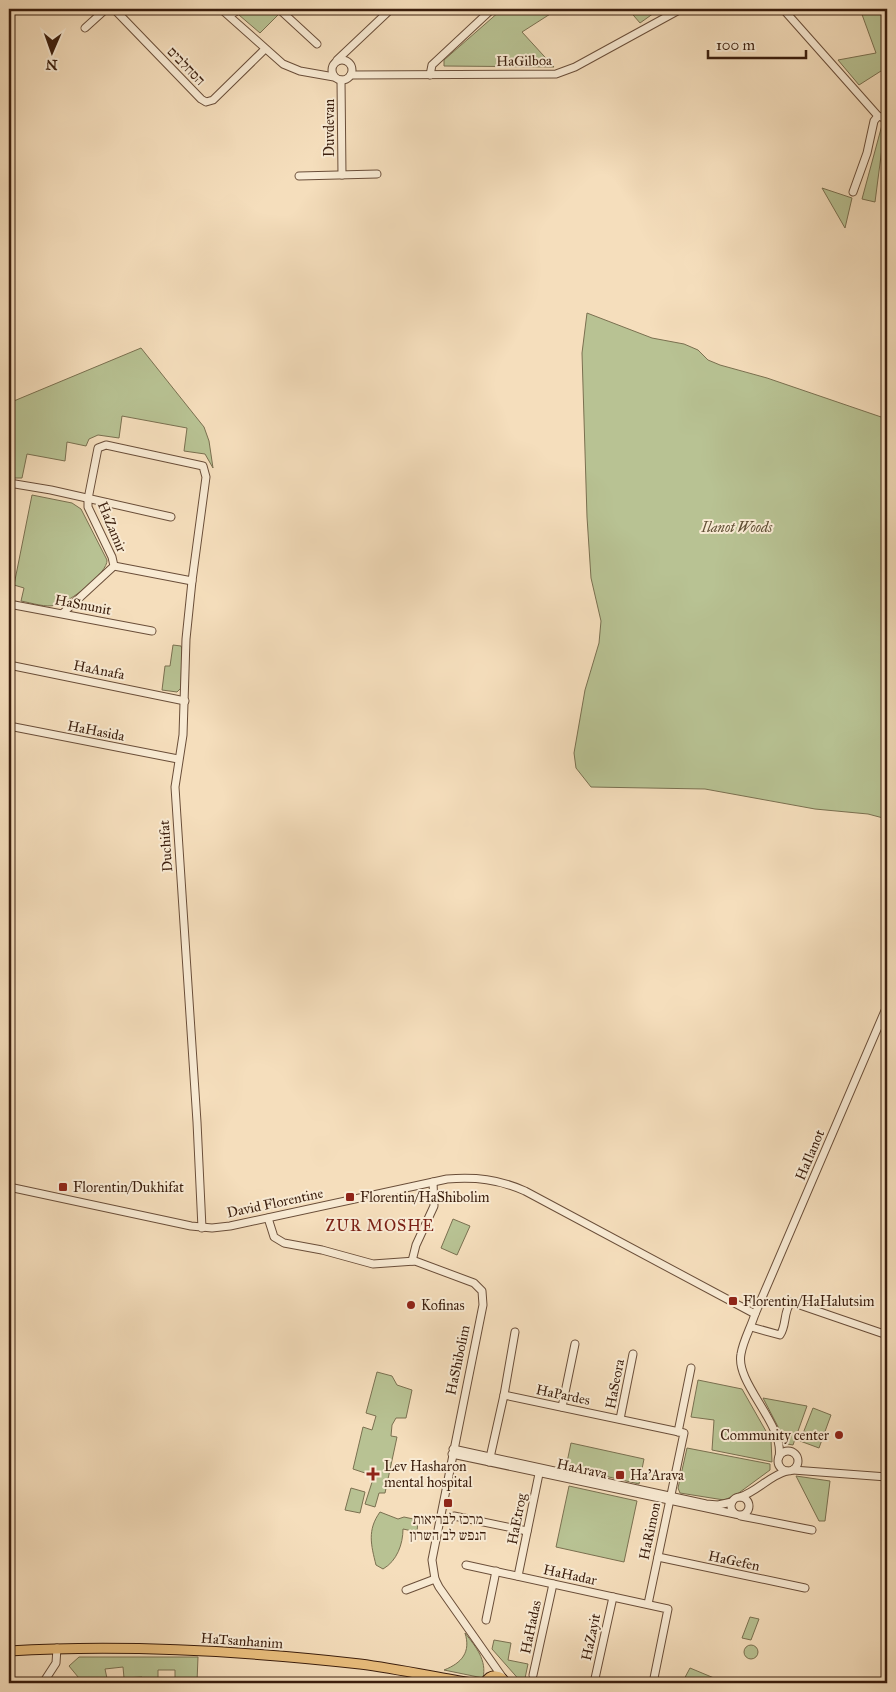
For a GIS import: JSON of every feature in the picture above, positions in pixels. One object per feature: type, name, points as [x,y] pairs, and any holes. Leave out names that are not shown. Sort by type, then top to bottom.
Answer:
[{"type":"main road","name":"HaTsanhanim","points":[[9,1651],[57,1648],[129,1648],[310,1660],[371,1666],[472,1683]]},
{"type":"main road","points":[[487,1681],[496,1676],[505,1681]]},
{"type":"street","points":[[86,28],[106,9]]},
{"type":"street","name":"הסחלבים","points":[[114,9],[206,102],[213,100],[266,49]]},
{"type":"street","points":[[221,9],[288,67],[342,80],[351,75],[352,68],[344,60],[314,73]]},
{"type":"street","points":[[228,15],[241,9]]},
{"type":"street","points":[[279,9],[317,44]]},
{"type":"street","points":[[334,77],[331,71],[335,63],[391,9]]},
{"type":"street","points":[[430,75],[432,65],[492,9]]},
{"type":"street","name":"HaGilboa","points":[[351,75],[546,74],[564,72],[681,9]]},
{"type":"street","points":[[783,9],[878,116],[887,118]]},
{"type":"street","points":[[349,63],[353,46]]},
{"type":"street","name":"Duvdevan","points":[[342,80],[342,175]]},
{"type":"street","points":[[853,192],[867,153],[874,121],[878,116]]},
{"type":"street","name":"Duvdevan","points":[[299,176],[377,174]]},
{"type":"street","name":"HaZamir","points":[[63,613],[110,572],[114,566],[112,557],[90,513],[88,499],[96,452],[102,445],[203,466]]},
{"type":"street","name":"Duchifat","points":[[202,1228],[197,1122],[175,797],[178,759],[182,743],[186,639],[206,477],[203,466]]},
{"type":"street","points":[[9,483],[171,517]]},
{"type":"street","points":[[114,566],[192,581]]},
{"type":"street","name":"HaSnunit","points":[[9,604],[152,631]]},
{"type":"street","name":"HaAnafa","points":[[9,665],[184,701]]},
{"type":"street","name":"HaHasida","points":[[9,726],[178,759]]},
{"type":"street","name":"HaIlanot","points":[[776,1436],[742,1368],[740,1355],[887,1006]]},
{"type":"street","name":"David Florentine","points":[[9,1187],[202,1228],[230,1226],[433,1182],[483,1178],[509,1184],[756,1314]]},
{"type":"street","points":[[412,1261],[416,1245],[434,1206],[433,1182]]},
{"type":"street","name":"HaShibolim","points":[[268,1218],[274,1237],[284,1243],[322,1250],[373,1264],[412,1261],[474,1283],[481,1288],[483,1295],[432,1550],[435,1579],[505,1681]]},
{"type":"street","points":[[751,1327],[780,1335],[784,1329],[787,1306],[790,1302],[887,1335]]},
{"type":"street","points":[[490,1459],[515,1332]]},
{"type":"street","points":[[562,1407],[575,1344]]},
{"type":"street","name":"HaSeora","points":[[620,1420],[633,1354]]},
{"type":"street","name":"HaRimon","points":[[648,1604],[670,1499],[691,1368]]},
{"type":"street","name":"HaPardes","points":[[504,1395],[681,1432]]},
{"type":"street","points":[[776,1436],[798,1459],[817,1471]]},
{"type":"street","points":[[776,1436],[781,1469],[887,1477]]},
{"type":"street","name":"HaArava","points":[[453,1451],[812,1530]]},
{"type":"street","points":[[767,1481],[783,1453],[792,1452]]},
{"type":"street","points":[[757,1488],[747,1513],[738,1515],[731,1508],[732,1502],[767,1481],[790,1471],[797,1465],[798,1459]]},
{"type":"street","name":"HaEtrog","points":[[518,1576],[540,1470]]},
{"type":"street","points":[[740,1497],[746,1498],[756,1519]]},
{"type":"street","name":"HaArava","points":[[670,1499],[712,1505],[732,1502]]},
{"type":"street","points":[[454,1516],[527,1531]]},
{"type":"street","name":"HaGefen","points":[[658,1557],[805,1588]]},
{"type":"street","name":"HaHadar","points":[[466,1565],[668,1609],[653,1683]]},
{"type":"street","points":[[486,1620],[496,1571]]},
{"type":"street","points":[[406,1590],[435,1579]]},
{"type":"street","name":"HaHadas","points":[[533,1675],[553,1584]]},
{"type":"street","name":"HaZayit","points":[[594,1683],[613,1597]]},
{"type":"street","points":[[43,1683],[56,1664],[57,1648]]},
{"type":"street","name":"HaShibolim","points":[[487,1656],[491,1666],[487,1681]]},
{"type":"green space","points":[[251,9],[275,9],[280,13],[260,33],[239,15]]},
{"type":"green space","points":[[499,9],[558,9],[522,32],[554,67],[444,66],[444,60],[500,11]]},
{"type":"green space","points":[[628,9],[650,9],[654,13],[640,23]]},
{"type":"green space","points":[[860,9],[887,9],[887,83],[881,71],[859,85],[838,60],[876,53]]},
{"type":"green space","points":[[882,125],[885,125],[875,202],[862,199]]},
{"type":"green space","points":[[822,188],[852,198],[845,228]]},
{"type":"green space","name":"Ilanot Woods","points":[[587,313],[652,338],[684,344],[698,350],[708,360],[720,365],[767,378],[887,419],[887,819],[868,814],[815,809],[705,789],[591,787],[576,768],[574,753],[585,690],[599,643],[601,621],[591,578],[587,517],[582,353]]},
{"type":"green space","points":[[141,348],[204,427],[209,441],[213,468],[205,454],[184,451],[187,428],[122,416],[119,438],[98,435],[89,439],[86,446],[67,442],[65,461],[27,454],[22,478],[9,478],[9,403]]},
{"type":"green space","points":[[32,495],[72,503],[81,509],[107,560],[106,566],[87,587],[70,599],[52,606],[21,601],[24,588],[14,585]]},
{"type":"green space","points":[[173,645],[181,646],[182,649],[181,688],[177,692],[162,690],[165,666],[170,666]]},
{"type":"green space","points":[[453,1219],[470,1226],[457,1255],[441,1248]]},
{"type":"green space","points":[[377,1372],[392,1376],[397,1385],[412,1390],[406,1418],[396,1418],[392,1425],[391,1436],[397,1437],[385,1493],[379,1493],[375,1507],[365,1504],[374,1476],[353,1469],[363,1427],[372,1430],[376,1416],[366,1413]]},
{"type":"green space","points":[[698,1380],[742,1389],[771,1440],[772,1462],[712,1450],[714,1420],[691,1417]]},
{"type":"green space","points":[[763,1398],[807,1406],[793,1445],[787,1444]]},
{"type":"green space","points":[[813,1408],[831,1415],[819,1448],[800,1441]]},
{"type":"green space","points":[[571,1443],[644,1459],[639,1484],[566,1467]]},
{"type":"green space","points":[[687,1448],[770,1464],[770,1470],[736,1495],[724,1500],[680,1493],[678,1488]]},
{"type":"green space","points":[[796,1476],[830,1481],[825,1521],[819,1521]]},
{"type":"green space","points":[[569,1486],[637,1501],[624,1562],[556,1547]]},
{"type":"green space","points":[[351,1488],[365,1492],[360,1513],[345,1510]]},
{"type":"green space","points":[[380,1512],[398,1519],[404,1517],[418,1520],[417,1532],[403,1529],[398,1552],[388,1566],[383,1569],[376,1565],[371,1538],[373,1525]]},
{"type":"green space","points":[[750,1617],[759,1619],[751,1640],[742,1638]]},
{"type":"green space","points":[[465,1633],[477,1649],[482,1660],[483,1678],[444,1670],[456,1664],[464,1656],[467,1646]]},
{"type":"green space","points":[[494,1640],[511,1643],[508,1660],[528,1664],[524,1683],[492,1649]]},
{"type":"green space","points":[[751,1645],[756,1647],[758,1652],[756,1657],[751,1659],[746,1657],[744,1652],[746,1647]]},
{"type":"green space","points":[[79,1657],[198,1657],[197,1682],[175,1681],[175,1670],[158,1670],[158,1683],[142,1683],[142,1677],[124,1678],[123,1667],[105,1669],[108,1683],[83,1683],[69,1666]]},
{"type":"green space","points":[[690,1668],[726,1683],[682,1683]]},
{"type":"place","name":"Florentin/Dukhifat","points":[[63,1187]]},
{"type":"place","name":"Florentin/HaShibolim","points":[[350,1197]]},
{"type":"place","name":"Florentin/HaHalutsim","points":[[733,1301]]},
{"type":"place","name":"Kofinas","points":[[411,1305]]},
{"type":"place","name":"Community center","points":[[839,1435]]},
{"type":"place","name":"Lev Hasharon mental hospital","points":[[373,1474]]},
{"type":"place","name":"Ha'Arava","points":[[620,1475]]},
{"type":"place","name":"מרכז לבריאות הנפש לב השרון","points":[[448,1503]]},
{"type":"district","name":"ZUR MOSHE","points":[[380,1225]]}]
